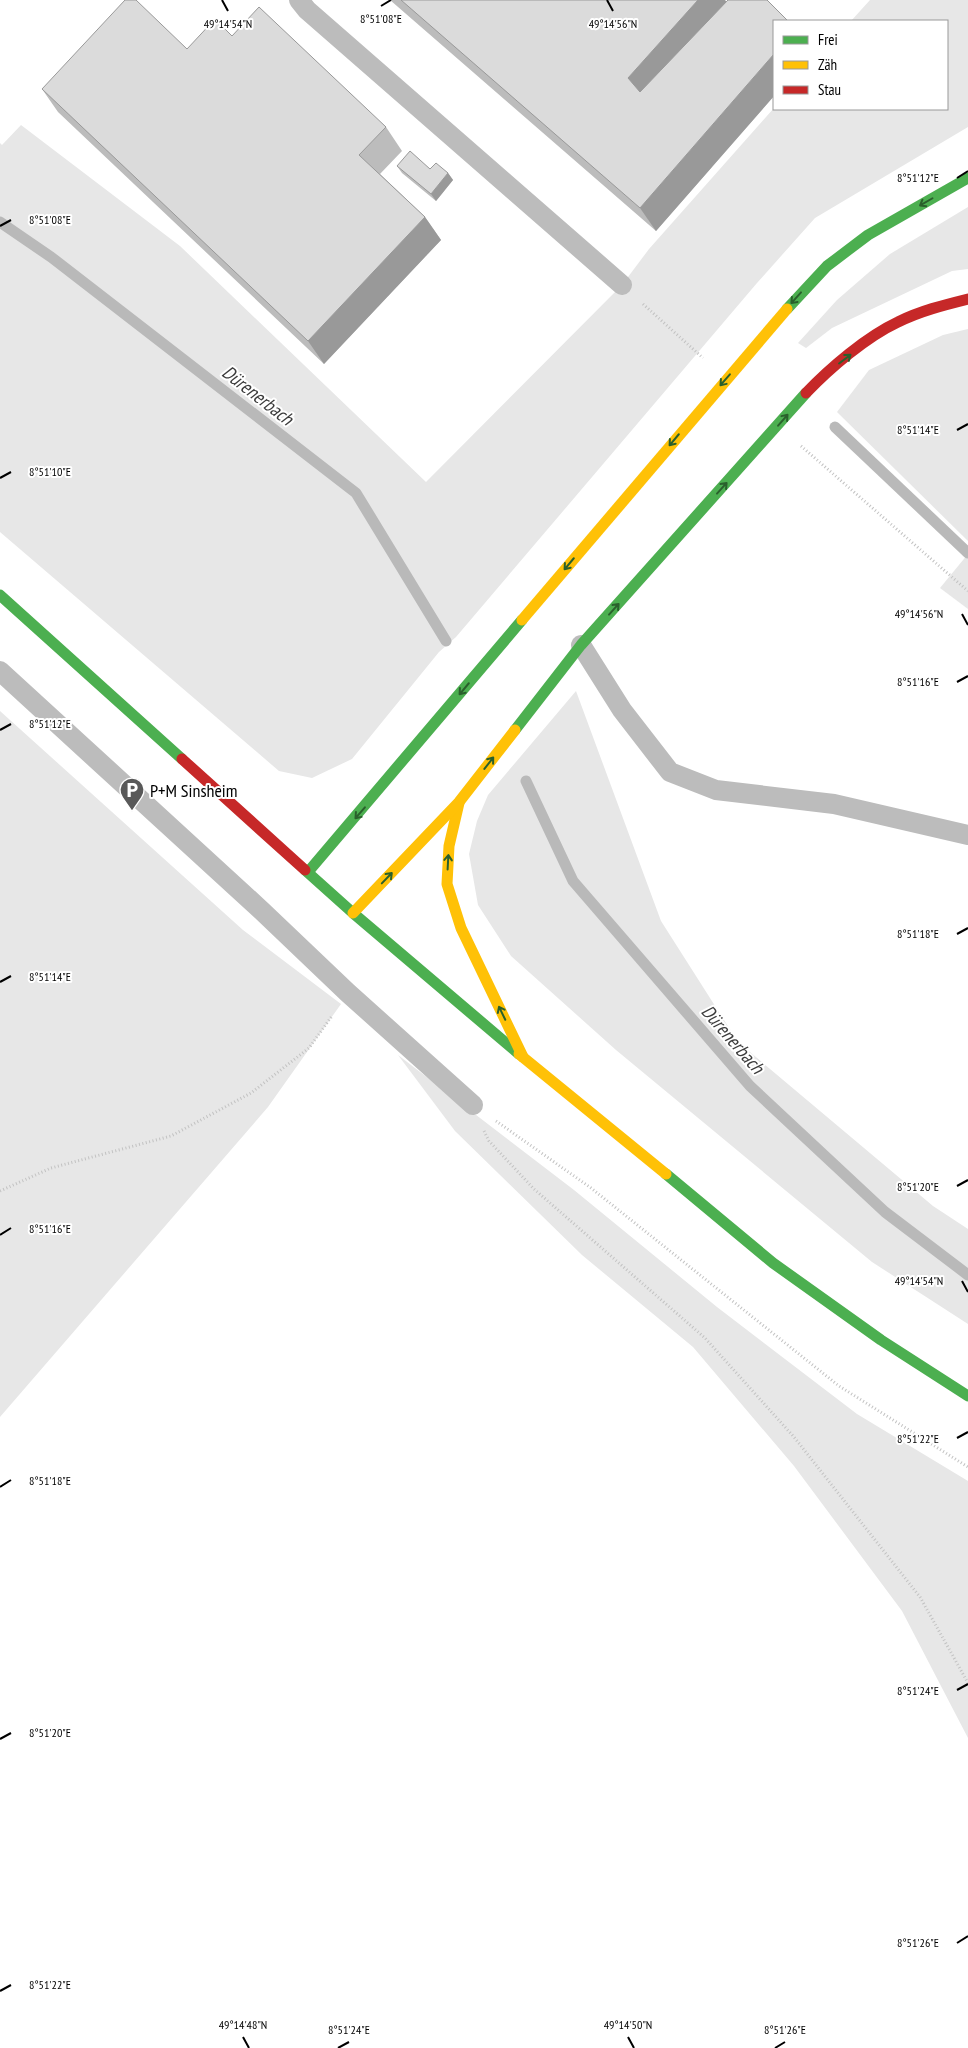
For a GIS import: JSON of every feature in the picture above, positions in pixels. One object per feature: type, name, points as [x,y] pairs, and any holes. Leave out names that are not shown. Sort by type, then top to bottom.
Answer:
[{"type":"main road","points":[[308,872],[796,298],[827,266],[868,235],[968,178]]},
{"type":"main road","points":[[353,913],[459,802],[581,645],[808,391],[838,365],[888,327],[940,306],[968,299]]},
{"type":"main road","points":[[0,596],[353,913],[523,1057],[773,1263],[881,1340],[968,1396]]},
{"type":"main road","points":[[459,802],[449,846],[447,884],[461,928],[523,1057]]},
{"type":"lane","points":[[299,0],[314,16],[622,285]]},
{"type":"lane","points":[[581,645],[622,710],[670,772],[716,790],[834,804],[968,835]]},
{"type":"lane","points":[[0,671],[262,911],[348,993],[473,1105]]},
{"type":"path","points":[[0,1190],[51,1168],[171,1136],[251,1093],[309,1048],[348,993]]},
{"type":"path","points":[[473,1105],[591,1188],[839,1386],[968,1467]]},
{"type":"path","points":[[473,1105],[489,1141],[534,1190],[705,1338],[794,1437],[920,1597],[968,1683]]},
{"type":"shaded area","points":[[870,0],[968,0],[968,127],[815,218],[757,283],[456,637],[439,652],[352,759],[312,778],[279,771],[0,532],[0,143],[2,145],[21,125],[180,246],[426,482],[622,285],[649,249],[773,109],[948,110],[948,20],[852,20]]},
{"type":"shaded area","points":[[968,207],[968,269],[952,271],[832,328],[806,348],[798,343],[837,300],[890,254]]},
{"type":"shaded area","points":[[968,329],[968,541],[837,412],[869,370],[943,335]]},
{"type":"shaded area","points":[[968,554],[968,609],[940,588]]},
{"type":"shaded area","points":[[576,691],[661,921],[738,1042],[933,1206],[968,1229],[968,1324],[872,1262],[616,1050],[511,956],[478,905],[469,854],[477,821],[488,795]]},
{"type":"shaded area","points":[[0,711],[243,930],[341,1004],[268,1107],[0,1417]]},
{"type":"shaded area","points":[[398,1055],[574,1190],[717,1307],[857,1414],[968,1481],[968,1738],[902,1611],[794,1466],[693,1347],[582,1255],[455,1131]]},
{"type":"building","points":[[125,0],[136,0],[187,49],[215,19],[232,36],[259,7],[386,127],[359,155],[425,217],[308,341],[42,89]]},
{"type":"building","points":[[401,0],[698,0],[628,78],[640,92],[728,0],[767,0],[787,20],[773,20],[773,55],[640,208]]},
{"type":"building","points":[[410,151],[430,169],[436,163],[448,173],[431,194],[397,166]]},
{"type":"waterway","name":"Dürenerbach","points":[[0,222],[51,257],[356,493],[446,641]]},
{"type":"waterway","points":[[835,427],[968,553]]},
{"type":"waterway","name":"Dürenerbach","points":[[526,781],[573,881],[750,1086],[885,1212],[968,1275]]},
{"type":"traffic: fast","points":[[787,309],[827,266],[868,235],[968,178]]},
{"type":"traffic: fast","points":[[515,730],[581,645],[806,393]]},
{"type":"traffic: fast","points":[[0,595],[182,759]]},
{"type":"traffic: fast","points":[[308,872],[522,620]]},
{"type":"traffic: fast","points":[[305,870],[519,1054]]},
{"type":"traffic: fast","points":[[666,1174],[773,1263],[881,1340],[968,1396]]},
{"type":"traffic: slow","points":[[522,620],[787,309]]},
{"type":"traffic: slow","points":[[353,913],[459,802],[515,730]]},
{"type":"traffic: slow","points":[[459,803],[449,846],[447,884],[461,928],[523,1057]]},
{"type":"traffic: slow","points":[[519,1054],[666,1174]]},
{"type":"traffic: jam","points":[[806,393],[849,354],[886,328],[923,311],[968,299]]},
{"type":"traffic: jam","points":[[182,759],[305,870]]},
{"type":"place","name":"P+M Sinsheim","points":[[132,811]]}]
